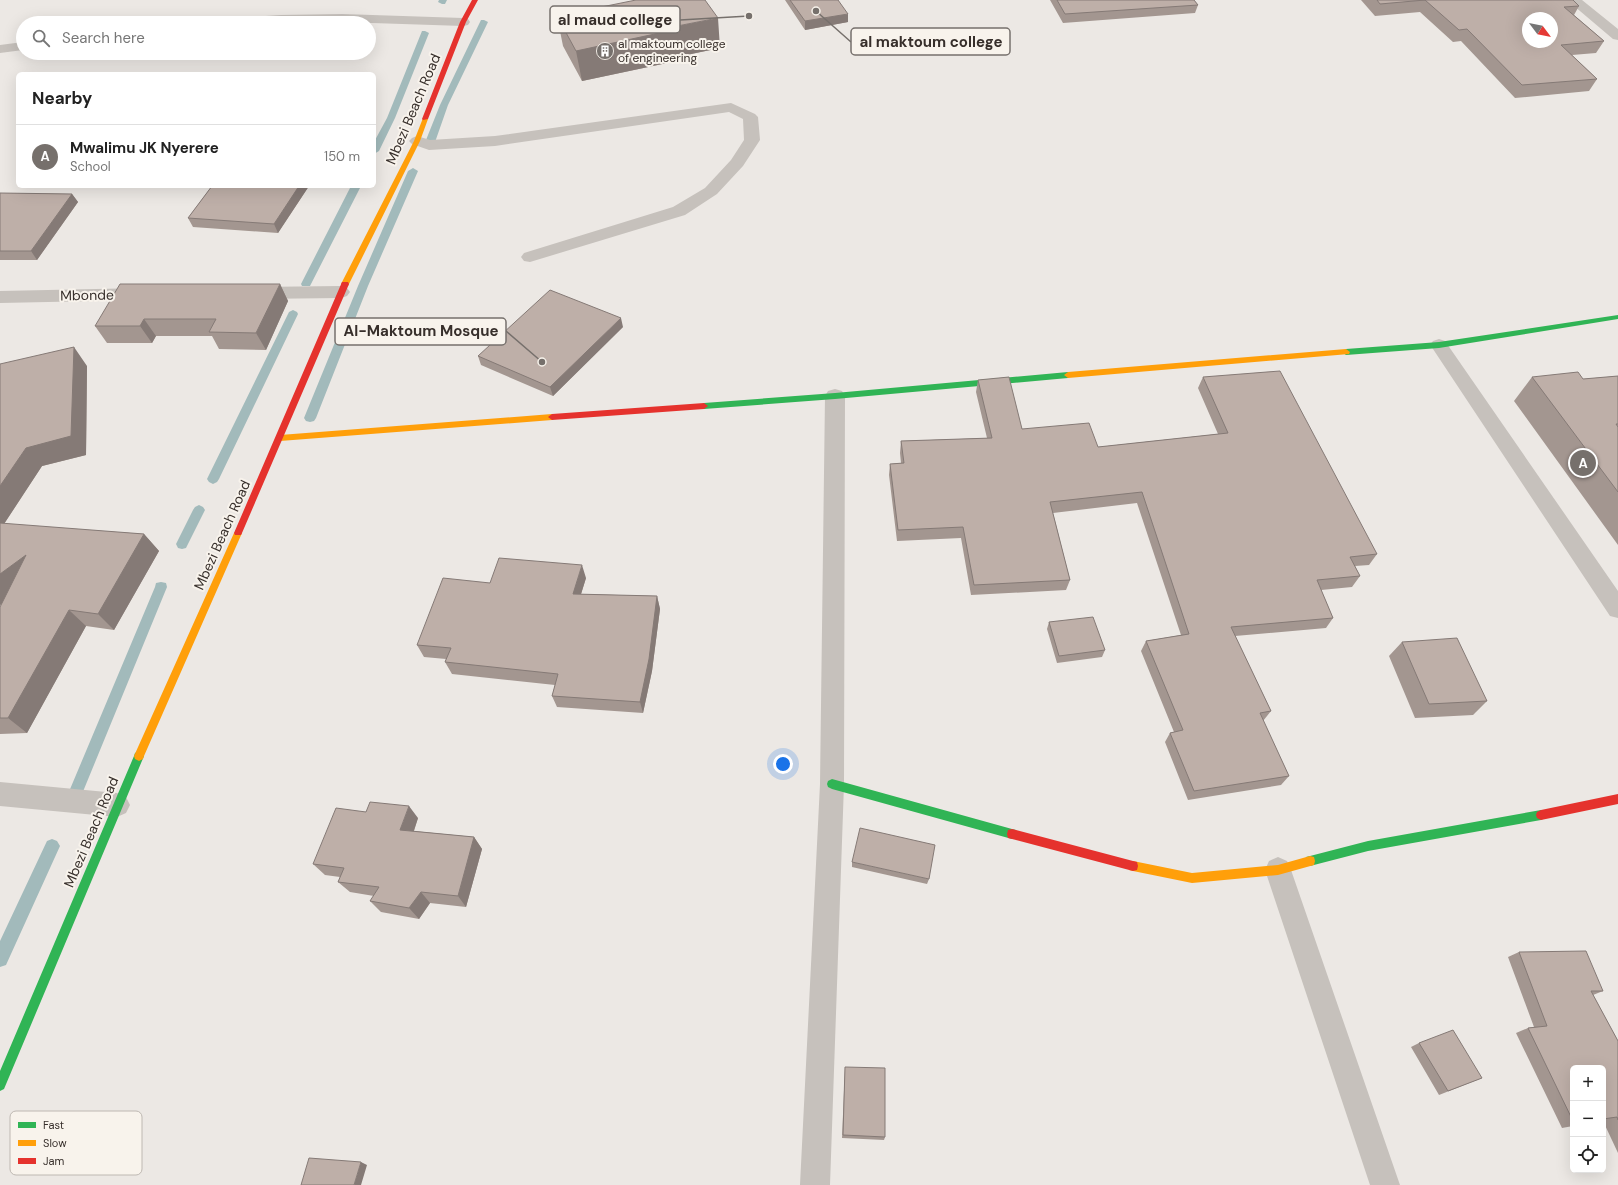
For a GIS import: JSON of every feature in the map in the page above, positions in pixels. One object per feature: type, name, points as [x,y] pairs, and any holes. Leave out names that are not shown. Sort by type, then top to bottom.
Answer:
[{"type":"street","name":"Mbezi Beach Road","points":[[0,1085],[117,805],[280,438],[341,292],[418,140],[463,22],[475,0]]},
{"type":"street","points":[[1574,0],[1618,36]]},
{"type":"street","points":[[376,19],[463,22]]},
{"type":"street","points":[[0,49],[16,47]]},
{"type":"street","points":[[418,140],[429,145],[495,141],[731,107],[750,117],[752,140],[737,163],[711,191],[679,211],[530,257]]},
{"type":"street","points":[[238,293],[341,292]]},
{"type":"street","name":"Mbonde","points":[[0,296],[161,293]]},
{"type":"street","points":[[280,438],[835,396],[1144,368],[1439,345],[1618,317]]},
{"type":"street","points":[[1439,345],[1618,609]]},
{"type":"street","points":[[815,1185],[832,784],[835,396]]},
{"type":"street","points":[[832,784],[1121,864],[1192,878],[1278,870],[1368,846],[1484,826],[1618,799]]},
{"type":"street","points":[[0,794],[117,805]]},
{"type":"street","points":[[1278,870],[1385,1185]]},
{"type":"building","points":[[636,0],[705,0],[718,18],[662,29],[664,32],[576,51],[557,16]]},
{"type":"building","points":[[790,0],[838,0],[848,14],[805,21]]},
{"type":"building","points":[[1057,0],[1194,0],[1198,5],[1065,14]]},
{"type":"building","points":[[1377,0],[1425,0],[1380,4]]},
{"type":"building","points":[[1425,0],[1573,0],[1579,6],[1564,7],[1604,41],[1561,45],[1597,79],[1522,85],[1467,29],[1459,30]]},
{"type":"building","points":[[210,188],[298,188],[274,224],[188,218]]},
{"type":"building","points":[[0,193],[72,194],[31,251],[0,251]]},
{"type":"building","points":[[120,284],[280,284],[256,333],[209,332],[216,319],[144,319],[140,326],[95,326]]},
{"type":"building","points":[[550,290],[621,318],[550,387],[478,356]]},
{"type":"building","points":[[74,347],[71,436],[26,448],[0,486],[0,364]]},
{"type":"building","points":[[1280,371],[1377,554],[1350,557],[1360,576],[1317,580],[1333,618],[1231,627],[1271,711],[1260,713],[1289,776],[1194,791],[1170,733],[1183,730],[1146,641],[1189,634],[1142,492],[1050,502],[1070,580],[974,585],[963,527],[898,530],[890,464],[904,463],[901,441],[992,438],[978,380],[1009,377],[1022,429],[1089,423],[1098,447],[1228,433],[1203,377]]},
{"type":"building","points":[[1578,372],[1583,379],[1618,376],[1618,424],[1616,424],[1618,427],[1618,492],[1532,377]]},
{"type":"building","points":[[0,523],[144,534],[98,614],[69,610],[8,718],[0,718],[0,607],[26,555],[0,574]]},
{"type":"building","points":[[499,558],[582,565],[573,594],[657,596],[649,659],[640,702],[552,696],[558,674],[445,662],[451,648],[417,645],[443,578],[490,583]]},
{"type":"building","points":[[1093,617],[1105,650],[1059,656],[1049,622]]},
{"type":"building","points":[[1457,638],[1487,701],[1429,704],[1402,642]]},
{"type":"building","points":[[370,802],[409,806],[400,830],[474,837],[458,896],[421,892],[409,908],[370,901],[379,887],[338,882],[344,868],[313,864],[336,808],[366,812]]},
{"type":"building","points":[[860,828],[935,845],[929,879],[852,862]]},
{"type":"building","points":[[1586,951],[1603,991],[1591,991],[1618,1041],[1618,1120],[1617,1117],[1606,1119],[1606,1065],[1570,1065],[1570,1115],[1528,1028],[1547,1026],[1519,952]]},
{"type":"building","points":[[1453,1030],[1482,1078],[1448,1091],[1419,1043]]},
{"type":"building","points":[[845,1067],[885,1068],[885,1137],[843,1135]]},
{"type":"building","points":[[309,1158],[361,1162],[354,1185],[301,1185]]},
{"type":"waterway","points":[[429,145],[444,105],[484,22]]},
{"type":"waterway","points":[[376,147],[391,118],[425,33]]},
{"type":"waterway","points":[[310,418],[363,286],[413,171]]},
{"type":"waterway","points":[[306,284],[355,188]]},
{"type":"waterway","points":[[213,479],[293,314]]},
{"type":"waterway","points":[[182,544],[199,510]]},
{"type":"waterway","points":[[75,794],[161,587]]},
{"type":"waterway","points":[[0,959],[52,846]]},
{"type":"traffic: fast","points":[[1346,352],[1439,345],[1618,317]]},
{"type":"traffic: fast","points":[[704,406],[1068,375]]},
{"type":"traffic: fast","points":[[0,1085],[139,756]]},
{"type":"traffic: fast","points":[[832,784],[1012,834]]},
{"type":"traffic: fast","points":[[1310,861],[1368,846],[1541,815]]},
{"type":"traffic: slow","points":[[345,284],[417,141],[425,119]]},
{"type":"traffic: slow","points":[[1068,375],[1346,352]]},
{"type":"traffic: slow","points":[[280,438],[552,417]]},
{"type":"traffic: slow","points":[[139,756],[238,533]]},
{"type":"traffic: slow","points":[[1133,866],[1192,878],[1278,870],[1310,861]]},
{"type":"traffic: jam","points":[[425,119],[463,22],[475,0]]},
{"type":"traffic: jam","points":[[238,533],[345,284]]},
{"type":"traffic: jam","points":[[552,417],[704,406]]},
{"type":"traffic: jam","points":[[1541,815],[1618,799]]},
{"type":"traffic: jam","points":[[1012,834],[1133,866]]},
{"type":"place","name":"al maktoum college","points":[[816,11]]},
{"type":"place","name":"al maud college","points":[[749,16]]},
{"type":"place","name":"al maktoum college of engineering","points":[[605,51]]},
{"type":"place","name":"Al-Maktoum Mosque","points":[[542,362]]},
{"type":"place","name":"Mwalimu JK Nyerere","points":[[1583,463]]}]
